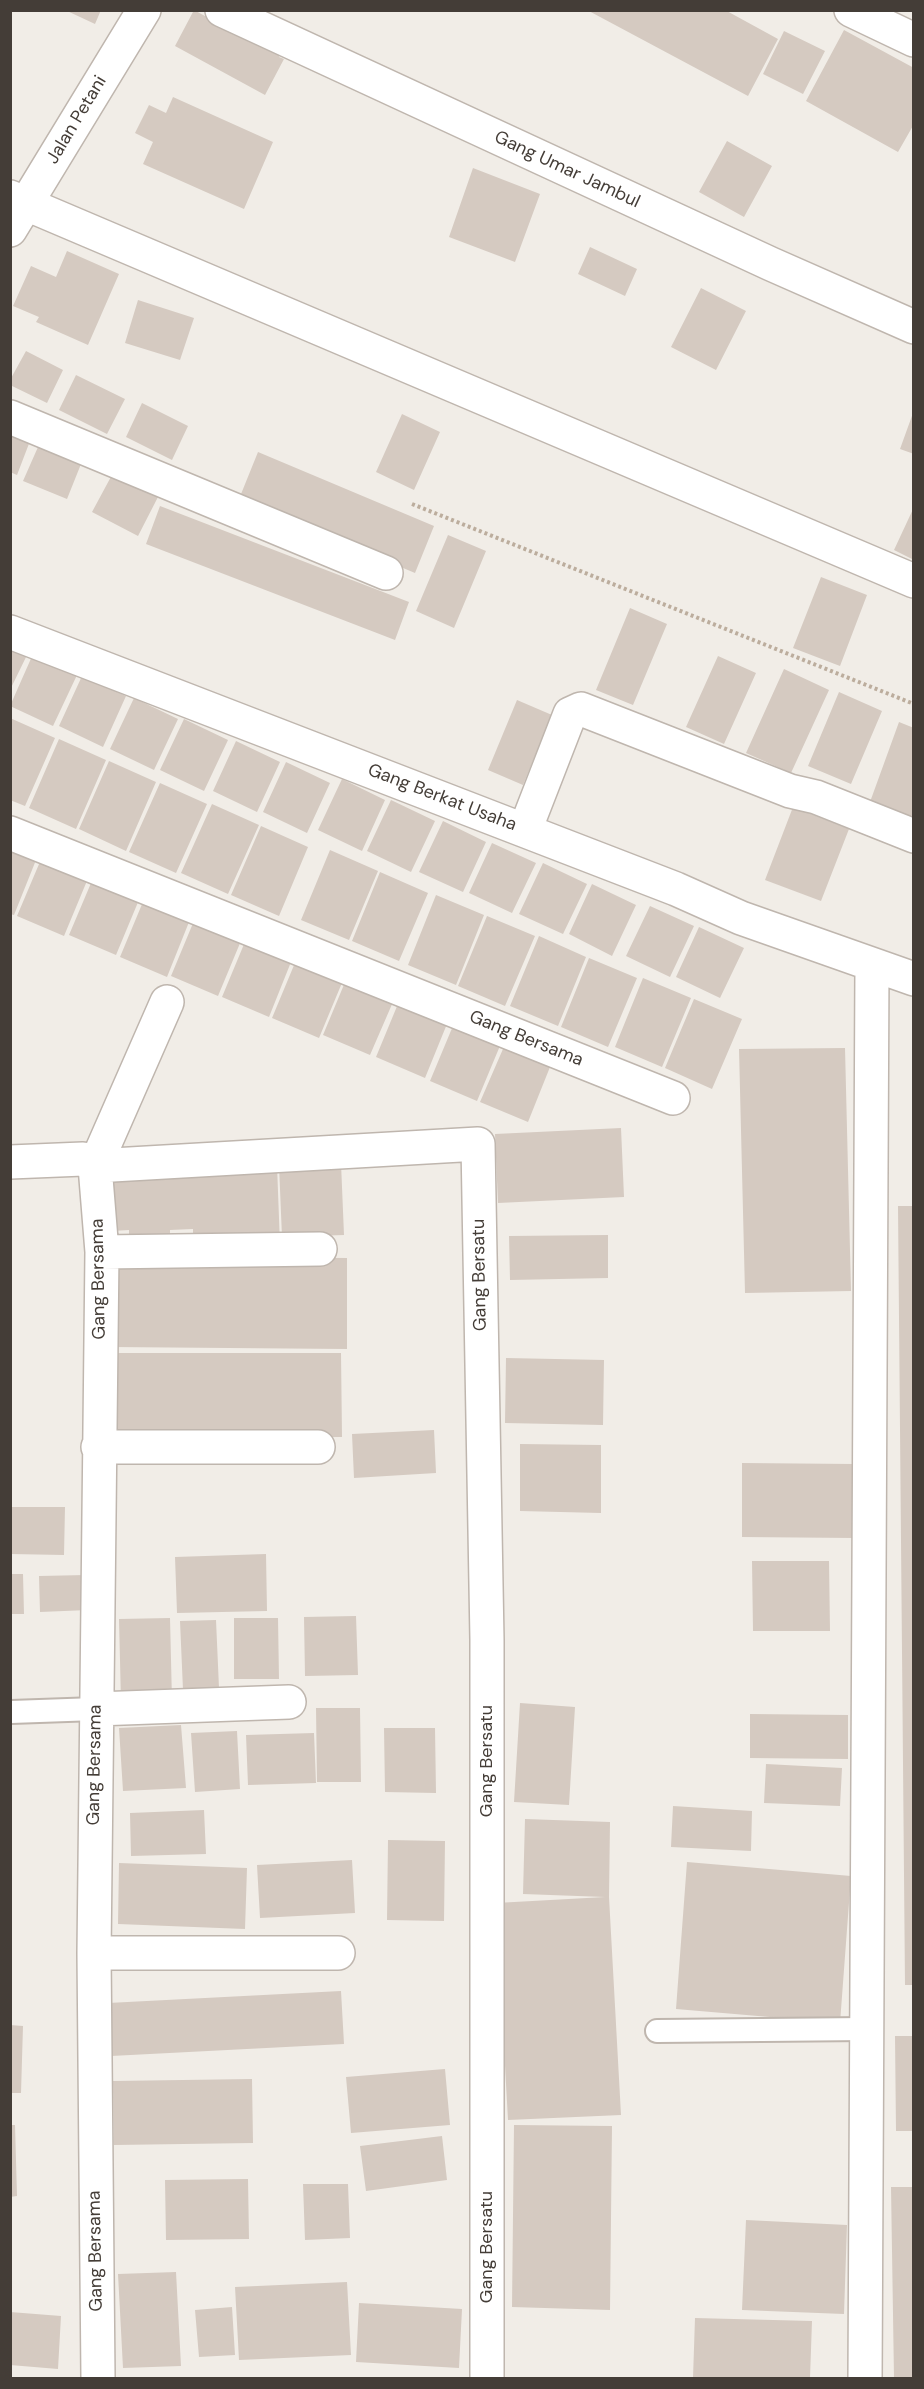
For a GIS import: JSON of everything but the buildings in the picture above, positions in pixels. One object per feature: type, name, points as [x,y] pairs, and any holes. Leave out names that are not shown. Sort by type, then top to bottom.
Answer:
[{"type":"street","name":"Jalan Petani","points":[[16,210],[144,10]]},
{"type":"street","name":"Gang Umar Jambul","points":[[222,10],[771,264],[914,327]]},
{"type":"street","points":[[851,10],[914,40]]},
{"type":"street","points":[[16,210],[914,581]]},
{"type":"street","points":[[10,417],[386,573]]},
{"type":"street","name":"Gang Berkat Usaha","points":[[10,632],[676,889],[741,918],[914,979]]},
{"type":"street","points":[[525,830],[570,714],[581,709],[790,791],[816,797],[914,837]]},
{"type":"street","name":"Gang Bersama","points":[[10,834],[673,1098]]},
{"type":"street","points":[[865,2379],[872,966]]},
{"type":"street","points":[[10,1162],[89,1162],[167,1002]]},
{"type":"street","name":"Gang Bersatu","points":[[89,1162],[478,1144],[487,1640],[487,2379]]},
{"type":"street","name":"Gang Bersama","points":[[89,1162],[102,1252],[93,1953],[98,2379]]},
{"type":"street","points":[[102,1252],[320,1249]]},
{"type":"street","points":[[98,1447],[318,1447]]},
{"type":"street","points":[[96,1709],[289,1702]]},
{"type":"street","points":[[93,1953],[338,1953]]},
{"type":"lane","points":[[11,1712],[96,1709]]},
{"type":"lane","points":[[657,2031],[866,2029]]},
{"type":"path","points":[[412,504],[914,704]]}]
